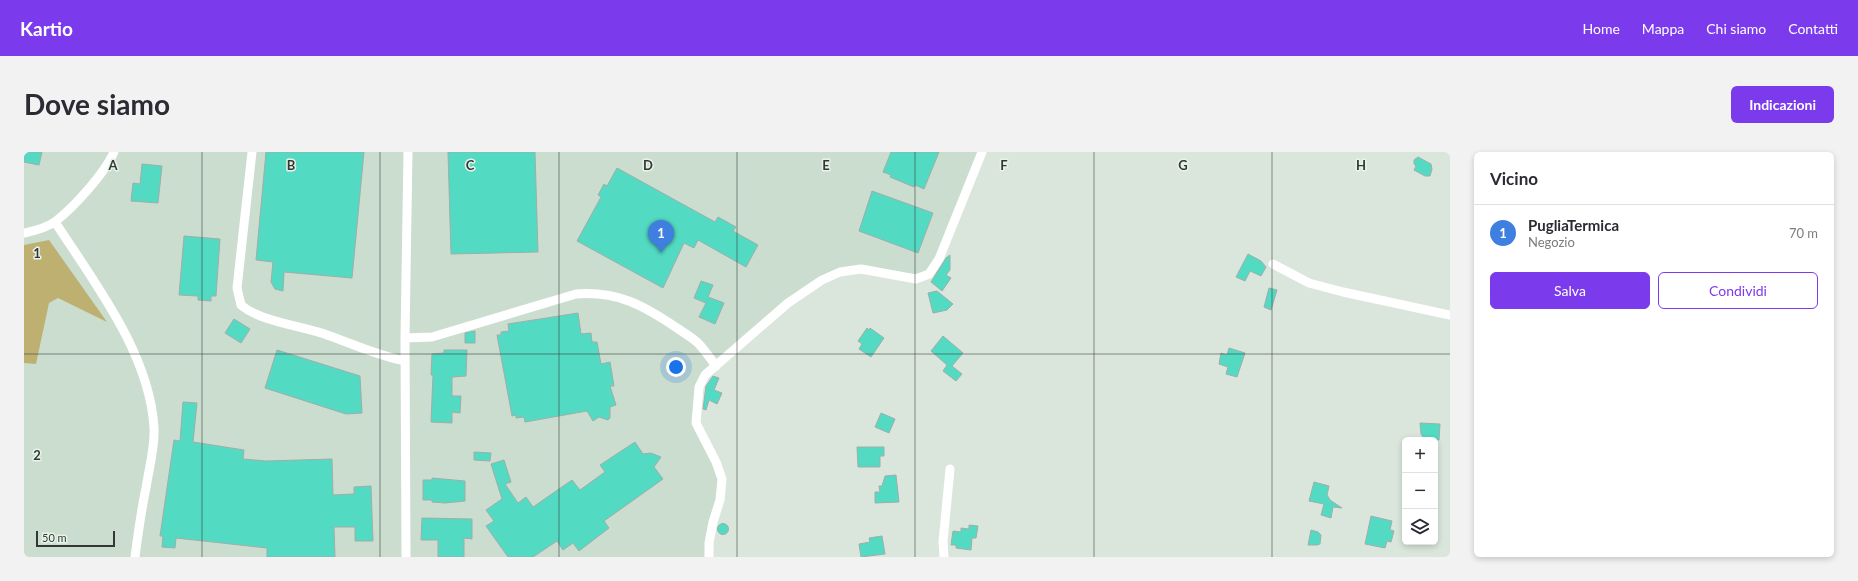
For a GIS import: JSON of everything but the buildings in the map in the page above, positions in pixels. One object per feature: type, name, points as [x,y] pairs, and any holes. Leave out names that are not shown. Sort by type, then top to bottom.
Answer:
[{"type":"street","points":[[24,233],[55,222],[93,183],[111,160],[114,152]]},
{"type":"street","points":[[252,152],[238,288],[241,305],[255,314],[329,335],[386,358],[405,361]]},
{"type":"street","points":[[406,557],[405,338],[408,152]]},
{"type":"street","points":[[709,557],[709,543],[713,522],[720,500],[722,479],[716,462],[696,423],[700,384],[705,375],[788,303],[822,280],[840,272],[861,269],[916,279],[929,274],[939,259],[982,152]]},
{"type":"street","points":[[55,222],[113,313],[132,351],[148,390],[154,428],[153,450],[135,557]]},
{"type":"street","points":[[1273,264],[1309,283],[1342,292],[1450,315]]},
{"type":"street","points":[[405,338],[432,337],[576,294],[606,294],[633,302],[663,319],[698,343],[716,366]]},
{"type":"street","points":[[944,557],[943,542],[950,470]]},
{"type":"shaded area","points":[[24,152],[982,152],[929,274],[916,279],[861,269],[822,280],[705,375],[696,423],[722,479],[709,557],[24,557]]},
{"type":"shaded area","points":[[49,240],[107,322],[58,298],[49,303],[36,364],[24,363],[24,245]]},
{"type":"place","name":"PugliaTermica","points":[[661,253]]}]
